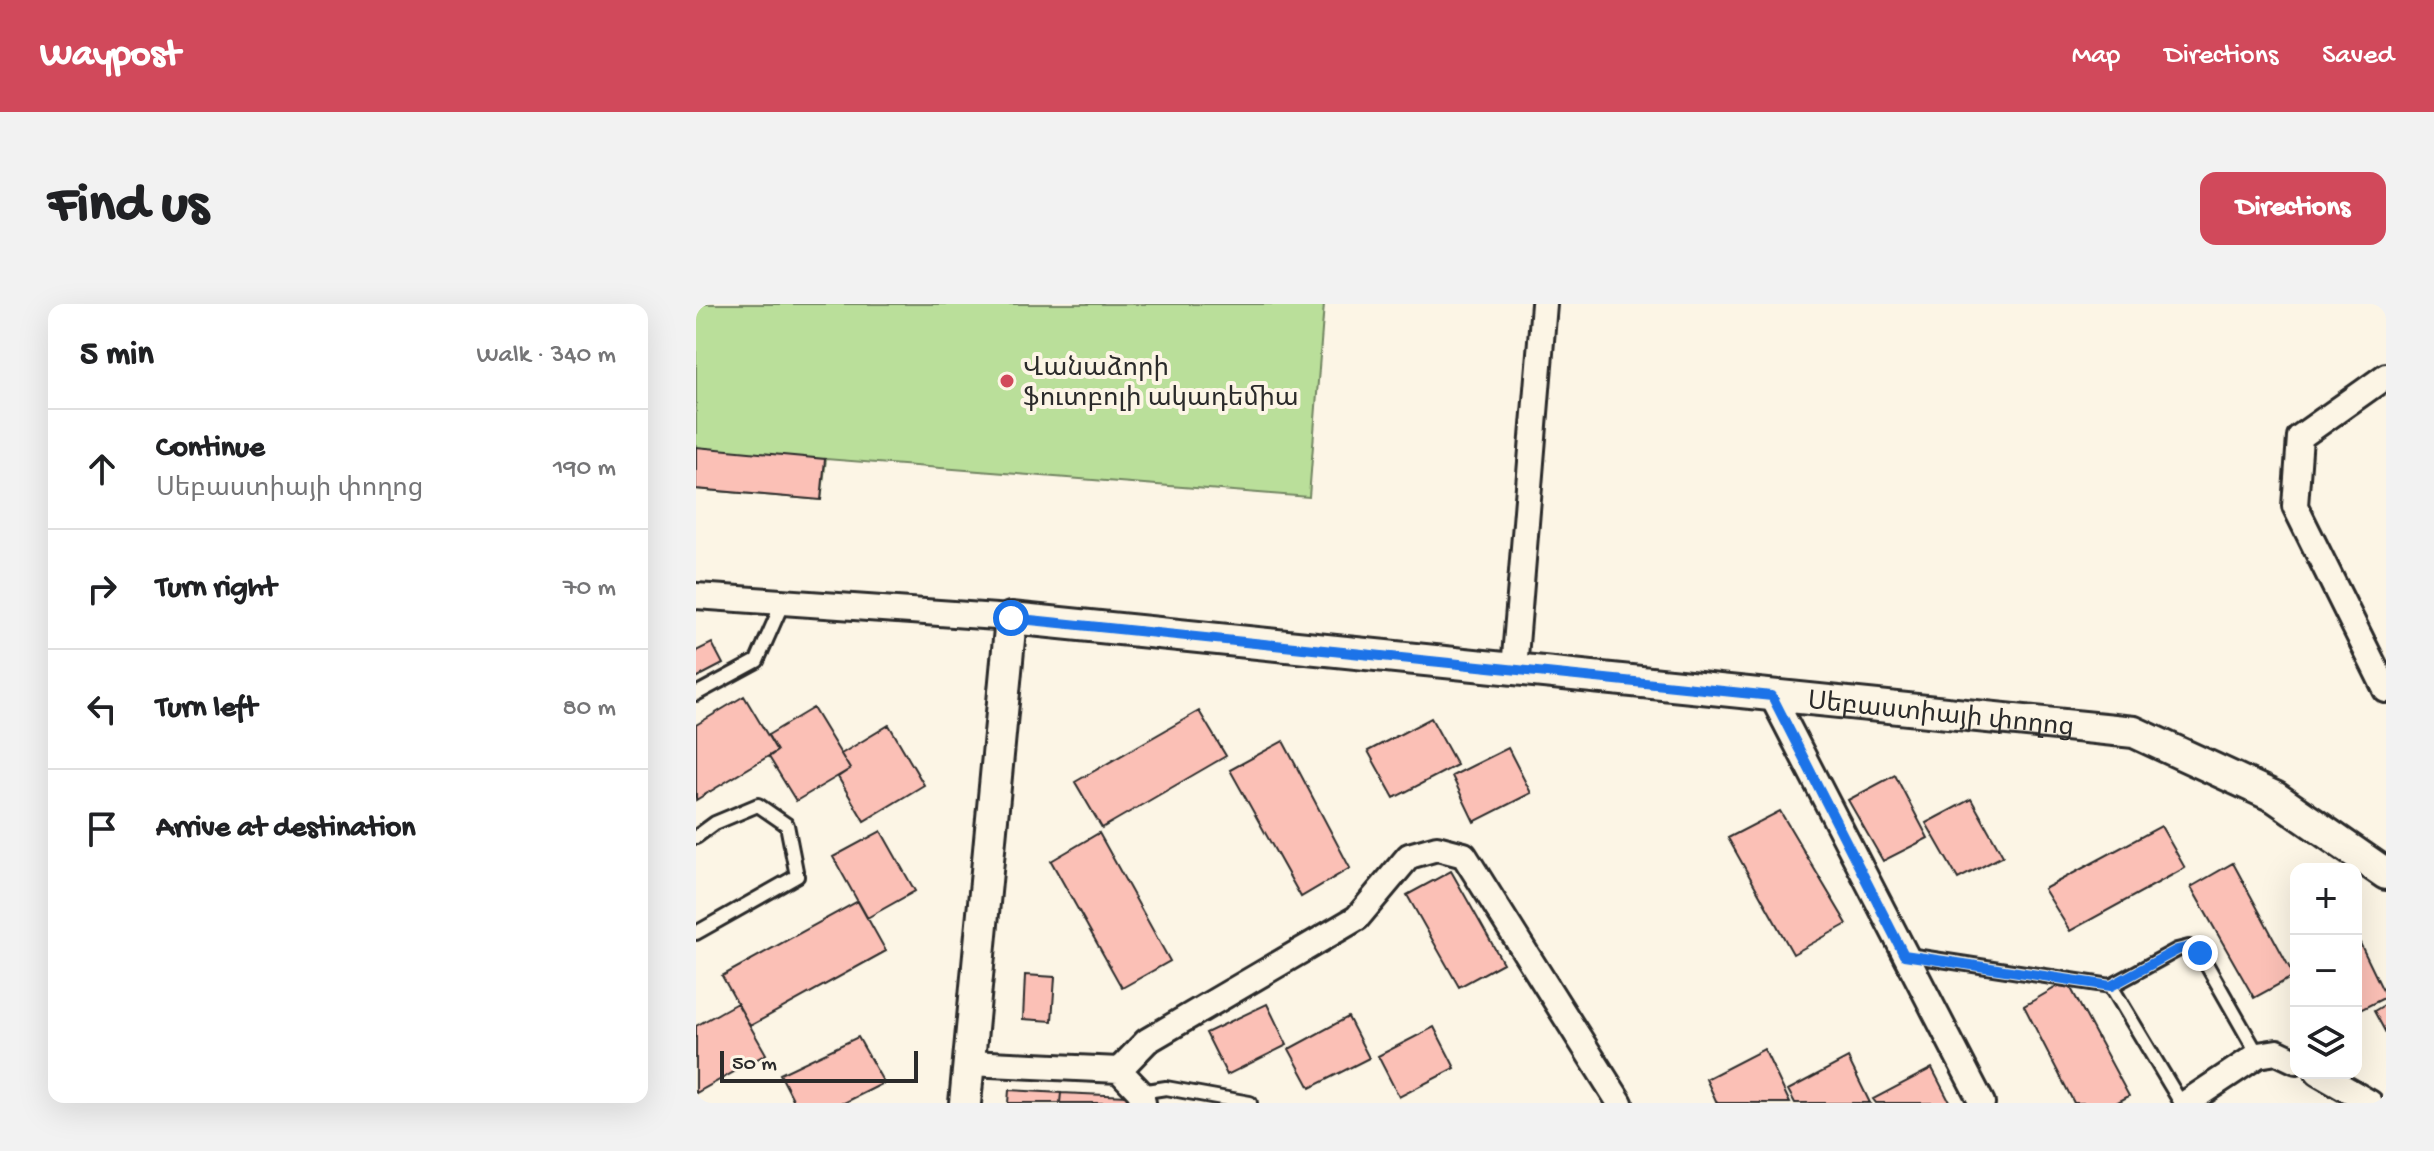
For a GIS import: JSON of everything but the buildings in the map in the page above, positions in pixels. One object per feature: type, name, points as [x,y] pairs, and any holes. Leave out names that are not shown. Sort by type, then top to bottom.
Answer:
[{"type":"street","points":[[1514,669],[1544,304]]},
{"type":"street","points":[[2386,376],[2300,437],[2295,506],[2386,690]]},
{"type":"street","name":"Սեբաստիայի փողոց","points":[[696,596],[1011,618],[2134,732],[2275,797],[2386,874]]},
{"type":"street","points":[[965,1103],[1011,618]]},
{"type":"street","points":[[1772,696],[1982,1103]]},
{"type":"street","points":[[1119,1070],[1147,1041],[1357,918],[1409,856],[1437,848],[1464,855],[1620,1103]]},
{"type":"street","points":[[2184,1103],[2258,1055],[2277,1052],[2290,1058]]},
{"type":"street","points":[[969,1063],[1119,1070],[1142,1097]]},
{"type":"street","points":[[2328,1079],[2370,1103]]},
{"type":"lane","points":[[696,694],[757,661],[783,602]]},
{"type":"lane","points":[[696,837],[715,823],[758,805],[787,825],[797,876],[696,933]]},
{"type":"lane","points":[[1904,955],[2111,986],[2177,950],[2189,947],[2200,953],[2258,1055]]},
{"type":"lane","points":[[2111,986],[2184,1103]]},
{"type":"lane","points":[[1142,1097],[1166,1088],[1250,1103]]},
{"type":"green space","name":"Վանաձորի ֆուտբոլի ակադեմիա","points":[[696,304],[1324,304],[1309,497],[826,459],[821,500],[696,489]]},
{"type":"place","name":"Վանաձորի ֆուտբոլի ակադեմիա","points":[[1007,381]]},
{"type":"route","points":[[1011,618],[1772,696],[1904,955],[2111,986],[2177,950],[2189,947],[2200,953]]}]
